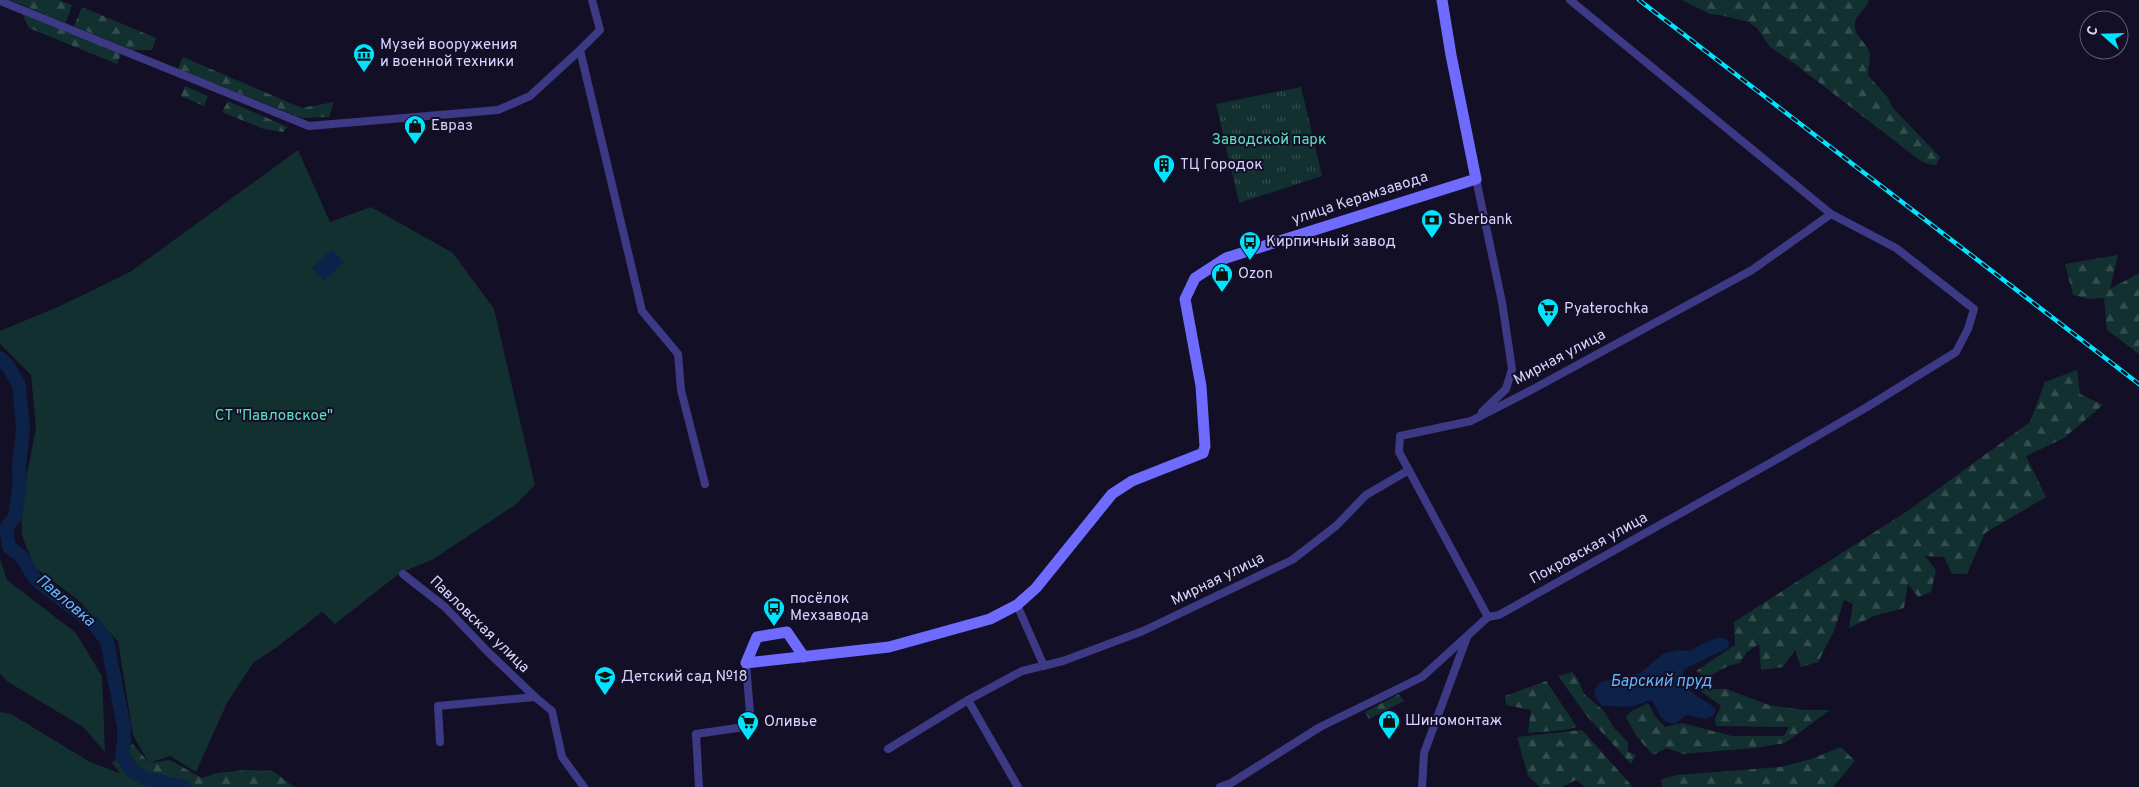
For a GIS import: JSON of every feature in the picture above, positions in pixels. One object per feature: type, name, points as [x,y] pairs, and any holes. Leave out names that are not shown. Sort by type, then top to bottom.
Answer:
[{"type":"street","points":[[0,1],[309,126],[498,110],[530,96],[600,30],[592,0]]},
{"type":"street","points":[[1442,0],[1450,55],[1502,302],[1512,368],[1506,389],[1476,418]]},
{"type":"street","points":[[1570,0],[1831,214]]},
{"type":"street","points":[[580,50],[642,311],[678,354],[681,390],[705,484]]},
{"type":"street","name":"улица Керамзавода","points":[[1017,606],[1036,588],[1112,494],[1132,481],[1203,453],[1201,386],[1184,299],[1195,278],[1226,258],[1476,178]]},
{"type":"street","name":"Покровская улица","points":[[1220,787],[1232,783],[1320,727],[1422,677],[1488,617],[1499,615],[1867,408],[1956,352],[1968,329],[1974,309],[1896,248],[1831,214]]},
{"type":"street","name":"Мирная улица","points":[[1488,617],[1399,452],[1400,436],[1476,418],[1752,270],[1831,214]]},
{"type":"street","name":"Мирная улица","points":[[888,749],[968,700],[1022,671],[1044,666],[1143,632],[1292,560],[1336,526],[1366,494],[1409,470]]},
{"type":"street","name":"Павловская улица","points":[[403,574],[445,607],[488,652],[552,711],[562,757],[584,787]]},
{"type":"street","points":[[746,663],[888,648],[990,619],[1017,606],[1044,666]]},
{"type":"street","points":[[699,787],[696,734],[751,726],[746,663],[757,637],[788,632],[804,657]]},
{"type":"street","points":[[1422,787],[1424,753],[1468,634]]},
{"type":"street","points":[[440,742],[438,706],[535,697]]},
{"type":"street","points":[[968,700],[1018,787]]},
{"type":"green space","points":[[10,0],[58,0],[72,5],[66,23]]},
{"type":"green space","points":[[1682,0],[1869,0],[1855,23],[1858,36],[1869,50],[1868,75],[1888,98],[1892,107],[1940,157],[1936,165],[1927,164],[1918,159],[1795,64],[1770,47],[1757,28],[1749,22],[1710,14]]},
{"type":"green space","points":[[82,7],[156,38],[152,50],[132,50],[74,26]]},
{"type":"green space","points":[[22,14],[121,54],[117,64],[29,28]]},
{"type":"green space","points":[[183,57],[302,108],[334,102],[329,117],[302,118],[178,69]]},
{"type":"green space","points":[[185,86],[208,96],[204,106],[181,96]]},
{"type":"green space","name":"Заводской парк","points":[[1301,87],[1322,176],[1239,203],[1216,104]]},
{"type":"green space","points":[[228,101],[288,127],[283,132],[264,129],[222,112]]},
{"type":"green space","name":"СТ \"Павловское\"","points":[[298,150],[330,222],[371,207],[453,253],[494,309],[535,485],[515,505],[432,560],[400,573],[335,624],[322,612],[253,663],[227,703],[196,772],[170,756],[149,763],[133,735],[118,641],[77,599],[34,567],[22,535],[21,505],[36,428],[31,375],[0,344],[0,331],[60,306],[130,272]]},
{"type":"green space","points":[[2118,255],[2110,289],[2139,273],[2139,354],[2107,330],[2104,298],[2089,299],[2073,295],[2065,264]]},
{"type":"green space","points":[[2077,370],[2080,394],[2103,405],[2064,438],[2026,456],[2046,497],[1985,533],[1967,574],[1952,574],[1944,557],[1925,556],[1936,570],[1931,592],[1918,597],[1908,584],[1904,608],[1874,616],[1849,628],[1853,604],[1844,600],[1834,631],[1818,662],[1801,667],[1795,650],[1783,667],[1761,670],[1759,644],[1747,652],[1740,663],[1728,666],[1706,678],[1696,671],[1735,645],[1734,622],[1909,510],[2030,422],[2045,382]]},
{"type":"green space","points":[[0,559],[7,580],[76,633],[102,676],[105,752],[83,727],[8,682],[0,674]]},
{"type":"green space","points":[[1572,672],[1578,679],[1584,694],[1604,711],[1614,728],[1628,742],[1628,752],[1636,755],[1631,764],[1586,715],[1558,676]]},
{"type":"green space","points":[[1546,681],[1577,727],[1559,731],[1528,733],[1531,710],[1506,705],[1505,696]]},
{"type":"green space","points":[[1698,689],[1726,689],[1769,705],[1804,710],[1830,710],[1785,743],[1755,748],[1683,754],[1667,748],[1653,755],[1637,737],[1626,717],[1630,712],[1648,703],[1655,716],[1665,727],[1682,723],[1732,736],[1784,736],[1789,727],[1716,726],[1715,719],[1721,706]]},
{"type":"green space","points":[[1399,694],[1404,701],[1369,719],[1365,712]]},
{"type":"green space","points":[[0,712],[11,714],[90,762],[156,787],[0,787]]},
{"type":"green space","points":[[1582,730],[1633,787],[1585,787],[1576,780],[1562,787],[1540,787],[1528,776],[1517,737]]},
{"type":"green space","points":[[133,744],[149,763],[170,760],[202,778],[217,773],[246,770],[273,771],[294,787],[141,787],[122,776],[112,763]]},
{"type":"green space","points":[[1841,747],[1855,761],[1833,787],[1663,787],[1660,780],[1676,775],[1781,767],[1811,759]]},
{"type":"water","points":[[332,249],[344,263],[324,281],[312,268]]},
{"type":"water","name":"Барский пруд","points":[[1719,637],[1726,639],[1730,643],[1726,649],[1684,669],[1683,677],[1685,683],[1692,693],[1716,709],[1714,715],[1706,719],[1686,715],[1675,724],[1663,719],[1651,700],[1631,707],[1602,706],[1596,698],[1594,690],[1601,682],[1640,673],[1663,654],[1677,650],[1690,651]]},
{"type":"waterway","name":"Павловка","points":[[0,358],[8,366],[19,385],[23,428],[19,467],[20,482],[15,517],[6,528],[9,547],[21,556],[36,580],[94,624],[107,641],[124,727],[122,756],[133,771],[144,778],[184,787]]},
{"type":"railway","points":[[1639,0],[2139,384]]},
{"type":"place","name":"Музей вооружения и военной техники","points":[[364,73]]},
{"type":"place","name":"Евраз","points":[[415,145]]},
{"type":"place","name":"ТЦ Городок","points":[[1164,184]]},
{"type":"place","name":"Sberbank","points":[[1432,239]]},
{"type":"place","name":"Кирпичный завод","points":[[1250,261]]},
{"type":"place","name":"Ozon","points":[[1222,293]]},
{"type":"place","name":"Pyaterochka","points":[[1548,328]]},
{"type":"place","name":"посёлок Мехзавода","points":[[774,627]]},
{"type":"place","name":"Детский сад №18","points":[[605,696]]},
{"type":"place","name":"Шиномонтаж","points":[[1389,740]]},
{"type":"place","name":"Оливье","points":[[748,741]]}]
